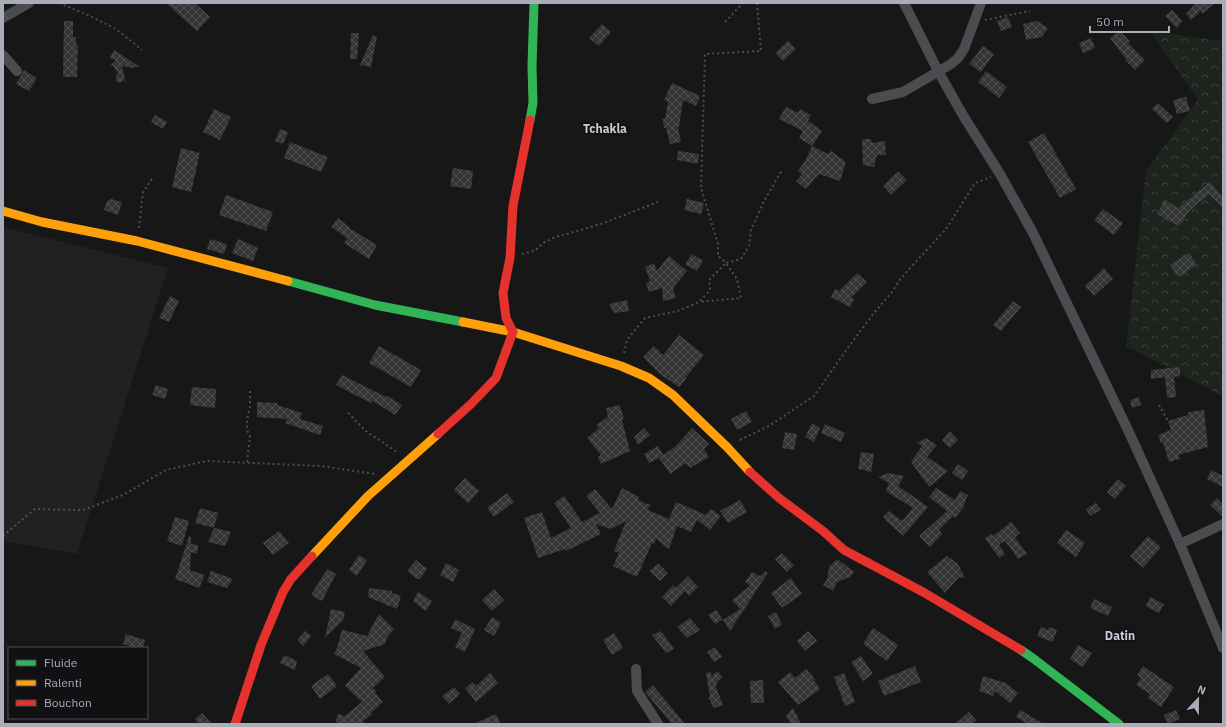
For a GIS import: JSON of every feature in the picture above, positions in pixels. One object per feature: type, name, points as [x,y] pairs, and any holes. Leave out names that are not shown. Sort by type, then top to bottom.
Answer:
[{"type":"main road","points":[[236,724],[261,645],[283,592],[291,579],[368,496],[471,404],[496,378],[513,332],[506,318],[503,293],[510,258],[513,206],[532,103],[534,3]]},
{"type":"main road","points":[[3,211],[42,222],[137,241],[244,268],[375,305],[513,332],[621,366],[649,378],[673,395],[727,447],[750,472],[844,550],[923,592],[1006,640],[1034,659],[1119,724]]},
{"type":"street","points":[[3,18],[29,3]]},
{"type":"street","points":[[904,3],[938,71],[964,117],[1000,174],[1033,233],[1128,430],[1180,544],[1223,648]]},
{"type":"street","points":[[872,100],[903,92],[951,64],[958,58],[964,49],[981,3]]},
{"type":"street","points":[[3,55],[17,71]]},
{"type":"street","points":[[1180,544],[1223,524]]},
{"type":"street","points":[[636,669],[637,691],[658,724]]},
{"type":"path","points":[[59,3],[116,29],[142,50]]},
{"type":"path","points":[[725,22],[743,3]]},
{"type":"path","points":[[621,366],[627,340],[645,318],[678,311],[699,302],[741,298],[737,279],[726,263],[718,256],[718,244],[701,188],[705,54],[761,51],[758,3]]},
{"type":"path","points":[[974,23],[1030,11]]},
{"type":"path","points":[[699,302],[710,290],[709,280],[726,263],[741,259],[749,246],[751,230],[763,204],[782,170]]},
{"type":"path","points":[[727,447],[769,426],[814,396],[874,312],[892,292],[901,278],[946,229],[975,183],[1000,174]]},
{"type":"path","points":[[137,241],[143,192],[152,179]]},
{"type":"path","points":[[510,258],[536,250],[543,243],[553,238],[601,224],[658,202]]},
{"type":"path","points":[[247,462],[250,438],[247,430],[250,391]]},
{"type":"path","points":[[1159,405],[1168,421]]},
{"type":"path","points":[[348,413],[368,433],[408,461]]},
{"type":"path","points":[[3,536],[35,509],[83,510],[123,495],[166,470],[207,461],[321,466],[391,476]]},
{"type":"shaded area","points":[[3,227],[168,268],[77,554],[3,541]]},
{"type":"green space","points":[[1150,31],[1223,41],[1223,396],[1126,346],[1146,171],[1198,100]]},
{"type":"building","points":[[166,3],[195,3],[210,17],[197,31]]},
{"type":"building","points":[[1196,3],[1215,3],[1202,14],[1201,11],[1191,20],[1186,14]]},
{"type":"building","points":[[1172,10],[1182,21],[1177,28],[1165,16]]},
{"type":"building","points":[[1008,17],[1012,27],[1001,31],[997,21]]},
{"type":"building","points":[[64,21],[73,21],[73,37],[76,37],[76,45],[78,45],[77,77],[63,77]]},
{"type":"building","points":[[1037,21],[1048,28],[1042,37],[1026,40],[1023,24]]},
{"type":"building","points":[[602,24],[611,32],[599,46],[589,38]]},
{"type":"building","points":[[1119,31],[1130,42],[1128,43],[1145,60],[1135,70],[1125,60],[1126,59],[1110,38]]},
{"type":"building","points":[[351,33],[359,33],[357,59],[350,59]]},
{"type":"building","points":[[373,35],[377,37],[371,67],[360,65]]},
{"type":"building","points":[[1091,38],[1095,48],[1083,53],[1079,43]]},
{"type":"building","points":[[788,41],[796,49],[783,61],[775,53]]},
{"type":"building","points":[[983,46],[994,54],[981,72],[969,64]]},
{"type":"building","points":[[114,50],[140,67],[133,68],[122,66],[126,83],[124,80],[120,83],[116,81],[118,73],[113,66],[110,66],[116,60],[110,58]]},
{"type":"building","points":[[24,70],[37,78],[29,91],[16,84]]},
{"type":"building","points":[[986,71],[1007,87],[999,98],[978,82]]},
{"type":"building","points":[[672,83],[700,96],[696,106],[683,100],[678,127],[681,142],[670,144],[666,128],[664,128],[663,119],[665,119],[668,102],[664,100]]},
{"type":"building","points":[[1186,97],[1190,111],[1177,114],[1173,100]]},
{"type":"building","points":[[1158,103],[1173,117],[1167,123],[1152,109]]},
{"type":"building","points":[[786,107],[798,113],[800,109],[811,115],[808,121],[822,131],[812,146],[799,138],[803,131],[779,119]]},
{"type":"building","points":[[214,109],[231,117],[220,140],[203,132]]},
{"type":"building","points":[[155,115],[167,122],[163,129],[151,122]]},
{"type":"building","points":[[280,129],[288,132],[283,144],[275,141]]},
{"type":"building","points":[[1044,133],[1076,189],[1060,198],[1028,142]]},
{"type":"building","points":[[862,139],[871,139],[872,143],[885,141],[886,155],[877,155],[874,167],[863,165]]},
{"type":"building","points":[[290,142],[328,157],[321,172],[284,158]]},
{"type":"building","points":[[812,146],[828,154],[831,151],[846,162],[840,181],[819,174],[806,189],[796,181],[802,174],[798,171],[805,161]]},
{"type":"building","points":[[181,148],[200,153],[191,192],[172,187]]},
{"type":"building","points":[[678,151],[699,154],[698,164],[677,160]]},
{"type":"building","points":[[453,168],[473,171],[471,189],[450,186]]},
{"type":"building","points":[[898,171],[907,180],[891,195],[883,186]]},
{"type":"building","points":[[1210,182],[1223,198],[1223,208],[1209,194],[1190,210],[1179,226],[1157,214],[1165,200],[1178,208]]},
{"type":"building","points":[[226,195],[273,212],[266,231],[219,215]]},
{"type":"building","points":[[111,199],[122,202],[118,215],[104,210],[107,201]]},
{"type":"building","points":[[687,199],[704,203],[701,214],[684,210]]},
{"type":"building","points":[[1103,209],[1123,223],[1114,235],[1094,220]]},
{"type":"building","points":[[338,218],[349,228],[377,245],[369,259],[344,243],[347,238],[331,227]]},
{"type":"building","points":[[210,239],[227,244],[224,254],[207,249]]},
{"type":"building","points":[[238,239],[258,248],[253,261],[232,253]]},
{"type":"building","points":[[1189,253],[1197,265],[1178,277],[1170,265]]},
{"type":"building","points":[[692,254],[703,261],[697,271],[685,264]]},
{"type":"building","points":[[669,256],[687,271],[673,288],[676,298],[663,301],[662,288],[649,292],[646,283],[650,281],[645,267],[654,263],[657,271]]},
{"type":"building","points":[[1104,268],[1113,279],[1094,296],[1085,286]]},
{"type":"building","points":[[857,273],[867,282],[851,298],[854,299],[850,307],[831,297],[835,289],[839,291]]},
{"type":"building","points":[[170,296],[179,301],[169,322],[159,318]]},
{"type":"building","points":[[627,300],[629,311],[614,313],[609,304]]},
{"type":"building","points":[[1013,301],[1021,307],[1001,331],[993,325]]},
{"type":"building","points":[[679,335],[704,355],[679,387],[661,375],[643,357],[654,346],[663,355]]},
{"type":"building","points":[[379,346],[421,370],[411,387],[369,363]]},
{"type":"building","points":[[1180,367],[1180,376],[1174,377],[1176,397],[1167,398],[1165,377],[1151,379],[1151,370]]},
{"type":"building","points":[[342,375],[386,397],[387,396],[402,405],[395,415],[373,401],[371,403],[336,385]]},
{"type":"building","points":[[156,385],[168,389],[165,399],[152,395]]},
{"type":"building","points":[[192,387],[216,389],[215,408],[190,405]]},
{"type":"building","points":[[1139,397],[1141,405],[1132,408],[1130,400]]},
{"type":"building","points":[[257,402],[277,403],[277,405],[302,413],[300,419],[323,426],[320,435],[285,423],[287,419],[257,417]]},
{"type":"building","points":[[620,405],[624,419],[622,420],[630,451],[601,464],[598,457],[601,455],[587,438],[599,428],[596,425],[608,417],[606,408]]},
{"type":"building","points":[[1204,410],[1208,447],[1178,455],[1180,459],[1169,462],[1163,442],[1161,443],[1158,435],[1171,430],[1168,421],[1188,415],[1188,412]]},
{"type":"building","points":[[746,411],[752,422],[737,430],[731,419]]},
{"type":"building","points":[[812,423],[820,428],[814,442],[805,437]]},
{"type":"building","points":[[825,424],[845,433],[841,442],[821,433]]},
{"type":"building","points":[[644,428],[650,435],[638,445],[634,437]]},
{"type":"building","points":[[692,428],[709,444],[704,449],[709,457],[690,468],[686,463],[670,474],[659,458],[649,463],[644,454],[658,446],[663,455],[675,447]]},
{"type":"building","points":[[950,431],[958,440],[950,448],[942,440]]},
{"type":"building","points":[[785,432],[797,434],[794,450],[782,448]]},
{"type":"building","points":[[926,438],[937,445],[927,457],[948,471],[929,487],[911,462],[922,446],[917,443]]},
{"type":"building","points":[[861,452],[874,454],[871,473],[858,469]]},
{"type":"building","points":[[958,464],[968,471],[962,480],[952,473]]},
{"type":"building","points":[[1211,470],[1223,476],[1223,487],[1207,479]]},
{"type":"building","points":[[888,473],[904,476],[898,486],[928,507],[903,536],[883,517],[889,511],[902,521],[913,508],[886,491],[889,483],[878,477]]},
{"type":"building","points":[[465,478],[479,491],[468,503],[454,490]]},
{"type":"building","points":[[1118,479],[1126,486],[1115,499],[1107,492]]},
{"type":"building","points":[[622,488],[639,497],[638,500],[650,505],[648,510],[669,519],[676,502],[706,515],[711,509],[721,516],[710,530],[697,520],[691,532],[677,526],[669,549],[656,539],[654,544],[652,543],[637,577],[613,566],[619,553],[614,551],[626,521],[611,529],[596,524],[601,534],[566,551],[565,549],[538,558],[524,518],[542,512],[551,538],[571,528],[554,503],[564,496],[582,522],[600,513],[586,496],[595,489],[612,509]]},
{"type":"building","points":[[936,488],[955,500],[960,491],[968,495],[964,507],[955,518],[953,516],[939,530],[942,534],[930,547],[919,536],[947,511],[929,497]]},
{"type":"building","points":[[507,493],[514,502],[494,517],[487,508]]},
{"type":"building","points":[[1217,498],[1223,504],[1223,517],[1210,505]]},
{"type":"building","points":[[740,500],[747,512],[728,523],[720,511]]},
{"type":"building","points":[[1096,503],[1101,510],[1090,516],[1086,509]]},
{"type":"building","points":[[200,508],[218,513],[214,528],[195,523]]},
{"type":"building","points":[[175,517],[189,521],[182,546],[167,541]]},
{"type":"building","points":[[1011,522],[1020,533],[1015,537],[1027,554],[1018,559],[1005,541],[999,544],[1005,554],[999,558],[985,538],[992,534],[993,536]]},
{"type":"building","points":[[214,528],[231,532],[225,546],[208,542]]},
{"type":"building","points":[[1066,530],[1085,543],[1076,557],[1057,543]]},
{"type":"building","points":[[279,531],[289,543],[273,555],[263,543]]},
{"type":"building","points":[[189,536],[191,537],[191,544],[198,545],[197,554],[191,552],[190,570],[205,575],[199,588],[175,579]]},
{"type":"building","points":[[1148,536],[1161,547],[1143,568],[1130,556]]},
{"type":"building","points":[[782,553],[794,565],[787,572],[775,559]]},
{"type":"building","points":[[359,555],[367,560],[357,576],[349,570]]},
{"type":"building","points":[[947,556],[958,564],[965,578],[959,577],[945,593],[927,572]]},
{"type":"building","points":[[837,559],[854,572],[850,577],[837,582],[833,591],[823,585],[827,580],[829,567]]},
{"type":"building","points":[[416,560],[427,569],[420,579],[417,579],[407,571]]},
{"type":"building","points":[[446,563],[459,570],[453,582],[440,575]]},
{"type":"building","points":[[658,563],[668,573],[660,581],[650,571]]},
{"type":"building","points":[[327,569],[336,574],[322,601],[311,595]]},
{"type":"building","points":[[211,571],[233,579],[227,588],[207,582]]},
{"type":"building","points":[[766,571],[768,573],[730,631],[723,620],[740,609],[732,600],[750,586],[745,582],[752,572],[760,576]]},
{"type":"building","points":[[688,576],[698,587],[689,596],[685,591],[671,606],[662,597],[673,585],[676,588]]},
{"type":"building","points":[[791,578],[802,594],[782,608],[771,593]]},
{"type":"building","points":[[369,588],[392,591],[392,593],[401,596],[397,609],[368,597]]},
{"type":"building","points":[[494,589],[504,600],[492,611],[482,600]]},
{"type":"building","points":[[418,592],[432,601],[426,611],[413,601]]},
{"type":"building","points":[[1150,597],[1164,604],[1159,613],[1146,606]]},
{"type":"building","points":[[1094,599],[1112,607],[1108,616],[1090,608]]},
{"type":"building","points":[[331,609],[345,612],[343,620],[325,638]]},
{"type":"building","points":[[716,610],[723,620],[715,624],[708,615]]},
{"type":"building","points":[[776,612],[782,625],[775,629],[768,616]]},
{"type":"building","points":[[379,614],[394,629],[387,637],[385,644],[363,651],[385,677],[373,688],[376,691],[375,693],[383,702],[362,722],[365,723],[364,724],[336,724],[338,722],[336,721],[338,714],[345,716],[362,702],[345,686],[361,668],[334,654],[342,630],[367,636]]},
{"type":"building","points":[[492,617],[501,623],[494,636],[484,630]]},
{"type":"building","points":[[690,618],[700,630],[687,638],[677,627]]},
{"type":"building","points":[[455,619],[475,629],[465,652],[455,647],[462,633],[451,628]]},
{"type":"building","points":[[1041,627],[1048,630],[1049,627],[1057,630],[1053,642],[1037,636]]},
{"type":"building","points":[[873,628],[898,645],[887,661],[863,644]]},
{"type":"building","points":[[305,631],[311,636],[303,646],[297,640]]},
{"type":"building","points":[[661,631],[674,649],[666,653],[652,635]]},
{"type":"building","points":[[808,631],[817,641],[805,651],[797,641]]},
{"type":"building","points":[[614,633],[623,648],[612,655],[603,640]]},
{"type":"building","points":[[126,634],[145,640],[143,647],[133,647],[123,644]]},
{"type":"building","points":[[1078,645],[1092,653],[1083,667],[1070,659]]},
{"type":"building","points":[[715,647],[722,657],[714,662],[707,652]]},
{"type":"building","points":[[284,655],[297,661],[295,670],[280,663]]},
{"type":"building","points":[[861,656],[873,674],[863,681],[851,662]]},
{"type":"building","points":[[915,666],[921,682],[884,696],[878,681]]},
{"type":"building","points":[[1143,666],[1174,687],[1161,707],[1148,698],[1150,694],[1136,685],[1141,678],[1137,675]]},
{"type":"building","points":[[806,669],[815,679],[814,680],[820,689],[798,705],[778,682],[790,672],[795,678]]},
{"type":"building","points":[[717,671],[723,677],[717,682],[716,687],[723,705],[714,708],[708,697],[710,697],[706,673],[710,672],[712,676]]},
{"type":"building","points":[[490,673],[498,683],[476,702],[465,688],[473,682],[476,686]]},
{"type":"building","points":[[844,673],[855,702],[845,706],[834,677]]},
{"type":"building","points":[[328,674],[337,686],[320,699],[311,686]]},
{"type":"building","points":[[983,676],[1006,683],[1018,693],[1010,703],[995,691],[993,696],[979,691]]},
{"type":"building","points":[[763,680],[764,703],[751,703],[750,681]]},
{"type":"building","points":[[653,685],[685,724],[672,724],[645,692]]},
{"type":"building","points":[[454,687],[460,694],[449,704],[442,696]]},
{"type":"building","points":[[793,708],[801,724],[791,724],[786,716]]},
{"type":"building","points":[[1020,710],[1044,724],[1028,724],[1016,717]]},
{"type":"building","points":[[1176,710],[1180,719],[1168,724],[1164,715]]},
{"type":"building","points":[[969,712],[976,720],[972,724],[955,724]]},
{"type":"building","points":[[202,713],[212,724],[199,724],[195,719]]},
{"type":"building","points":[[496,714],[501,724],[473,724]]},
{"type":"traffic: fast","points":[[530,120],[533,103],[532,66],[534,3]]},
{"type":"traffic: fast","points":[[288,281],[375,305],[463,322]]},
{"type":"traffic: fast","points":[[1021,650],[1119,724]]},
{"type":"traffic: slow","points":[[3,211],[42,222],[137,241],[288,281]]},
{"type":"traffic: slow","points":[[463,322],[513,332],[621,366],[649,378],[673,395],[727,447],[750,472]]},
{"type":"traffic: slow","points":[[312,556],[368,496],[438,434]]},
{"type":"traffic: jam","points":[[438,434],[471,404],[496,378],[513,332],[506,318],[503,293],[510,258],[513,206],[530,120]]},
{"type":"traffic: jam","points":[[750,472],[779,498],[823,531],[844,550],[923,592],[1021,650]]},
{"type":"traffic: jam","points":[[235,724],[261,645],[283,592],[291,579],[312,556]]},
{"type":"district","name":"Tchakla","points":[[605,129]]},
{"type":"district","name":"Datin","points":[[1120,636]]}]
